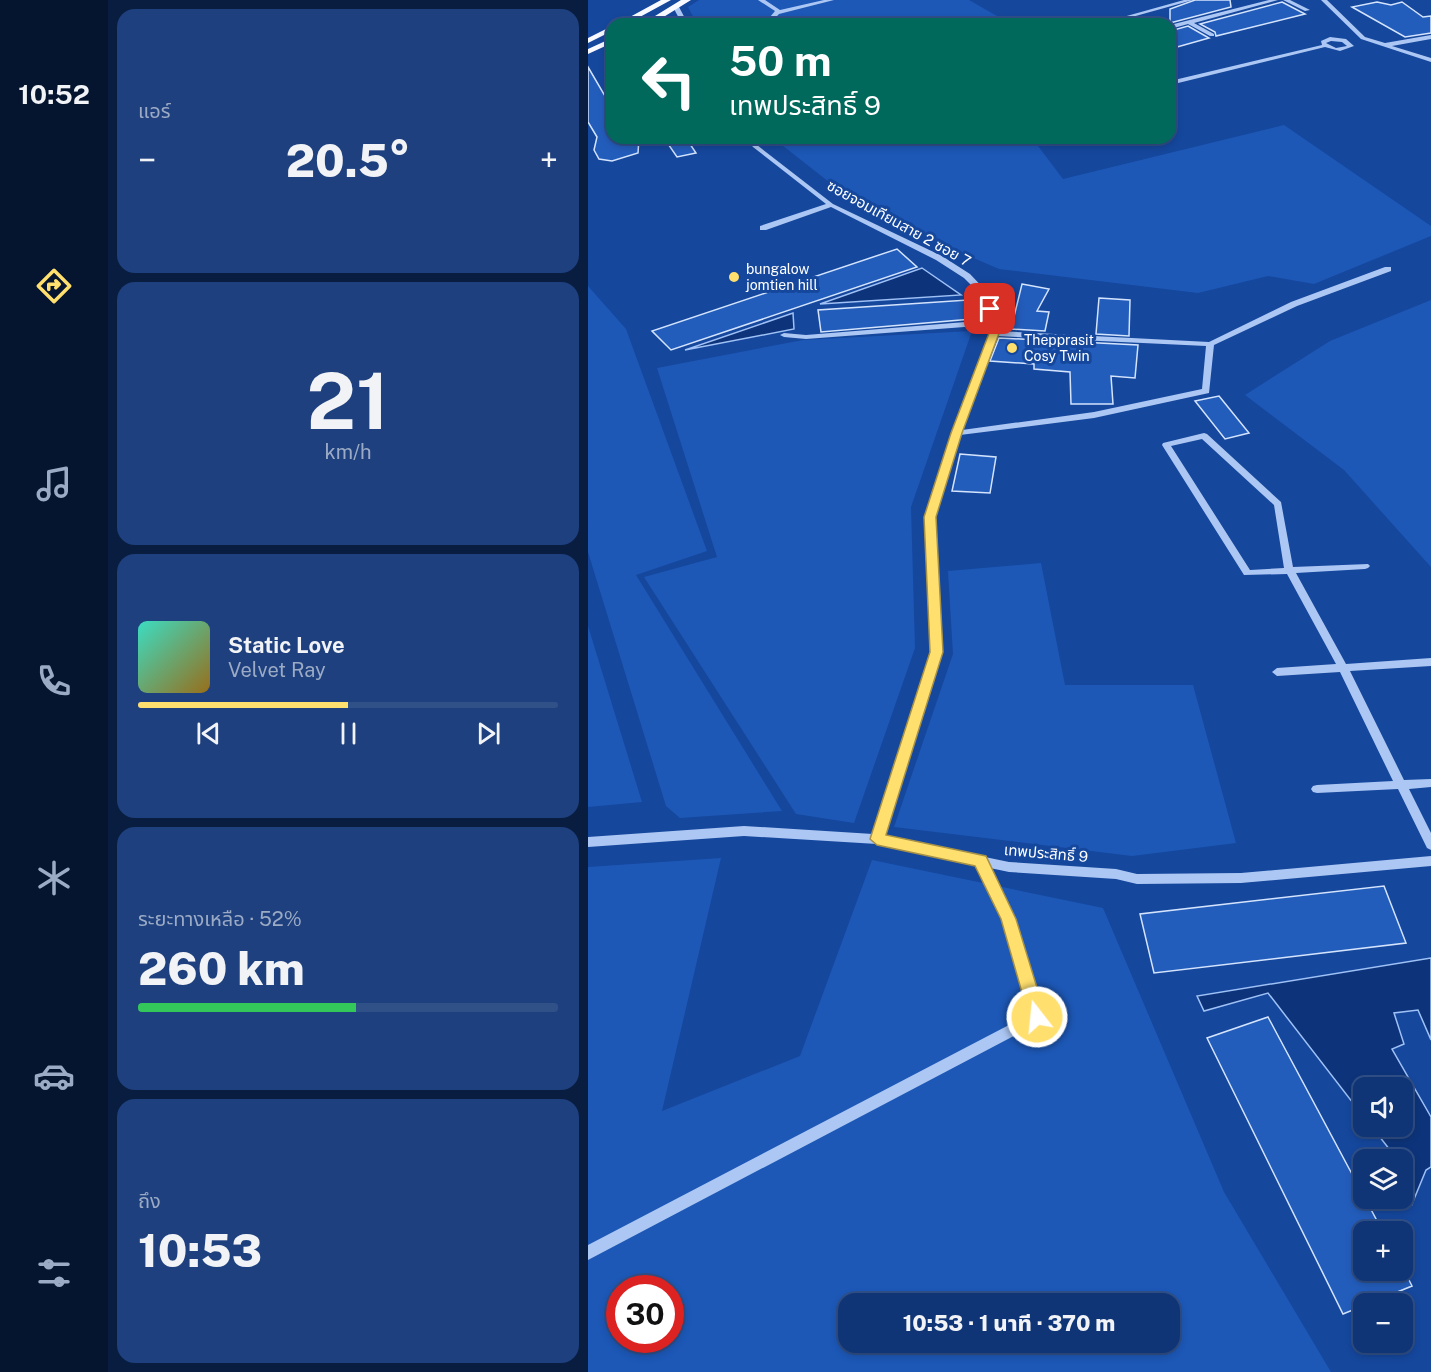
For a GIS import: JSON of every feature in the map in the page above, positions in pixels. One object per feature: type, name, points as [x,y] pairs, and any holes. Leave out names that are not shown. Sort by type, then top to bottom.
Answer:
[{"type":"main road","points":[[632,18],[667,0]]},
{"type":"main road","points":[[656,18],[687,0]]},
{"type":"main road","points":[[588,41],[606,31]]},
{"type":"main road","points":[[588,52],[606,43]]},
{"type":"street","points":[[761,0],[777,12]]},
{"type":"street","points":[[774,18],[777,12],[831,0]]},
{"type":"street","points":[[1123,18],[1190,0]]},
{"type":"street","points":[[1176,25],[1275,0]]},
{"type":"street","points":[[1286,0],[1307,10]]},
{"type":"street","points":[[1324,0],[1363,38],[1431,60]]},
{"type":"street","points":[[676,7],[682,18]]},
{"type":"street","points":[[1189,22],[1212,35]]},
{"type":"street","points":[[1386,45],[1431,37]]},
{"type":"street","points":[[1324,46],[1323,42],[1327,39],[1347,41],[1363,38]]},
{"type":"street","points":[[1176,82],[1324,46],[1346,49],[1351,45],[1347,41]]},
{"type":"street","points":[[1414,55],[1431,52]]},
{"type":"street","name":"ซอยจอมเทียนสาย 2 ซอย 7","points":[[755,144],[771,159],[831,205],[939,258],[967,276],[986,295],[994,322],[994,333],[956,433],[930,517],[936,652],[877,839]]},
{"type":"street","points":[[763,228],[831,205]]},
{"type":"street","points":[[994,333],[1210,344],[1294,304],[1388,269]]},
{"type":"street","points":[[784,335],[806,336],[994,322]]},
{"type":"street","points":[[956,433],[1094,415],[1206,391],[1210,344]]},
{"type":"street","points":[[1365,566],[1289,569],[1247,573],[1166,445],[1204,436],[1278,504],[1289,569],[1343,668],[1431,845]]},
{"type":"street","points":[[1277,672],[1431,662]]},
{"type":"street","points":[[1317,789],[1431,783]]},
{"type":"street","name":"เทพประสิทธิ์ 9","points":[[588,842],[744,831],[877,839],[1009,867],[1116,874],[1137,879],[1241,878],[1431,861]]},
{"type":"street","points":[[588,1254],[1037,1017],[1008,919],[981,861]]},
{"type":"shaded area","points":[[699,0],[969,0],[1000,18],[694,18],[688,7]]},
{"type":"shaded area","points":[[1284,125],[1431,226],[1431,236],[1314,284],[1268,276],[1198,293],[999,269],[904,228],[843,193],[781,144],[1037,144],[1063,179]]},
{"type":"shaded area","points":[[922,268],[961,295],[820,304]]},
{"type":"shaded area","points":[[588,286],[626,329],[707,551],[636,575],[782,811],[680,818],[666,806],[588,552]]},
{"type":"shaded area","points":[[1431,300],[1431,567],[1344,470],[1245,395],[1330,341]]},
{"type":"shaded area","points":[[793,313],[794,329],[685,350]]},
{"type":"shaded area","points":[[972,331],[911,507],[915,648],[854,823],[796,814],[644,577],[717,557],[657,368],[803,340]]},
{"type":"shaded area","points":[[1041,563],[1065,685],[1193,685],[1236,843],[1132,856],[894,827],[953,654],[948,571]]},
{"type":"shaded area","points":[[588,626],[642,802],[588,807]]},
{"type":"shaded area","points":[[721,858],[662,1111],[800,1056],[872,860],[1103,908],[1224,1192],[1331,1372],[588,1372],[588,867]]},
{"type":"shaded area","points":[[1431,958],[1431,1040],[1418,1010],[1394,1013],[1404,1044],[1392,1049],[1408,1077],[1353,1077],[1353,1103],[1268,993],[1204,1011],[1197,996]]},
{"type":"shaded area","points":[[1413,1086],[1431,1117],[1431,1167],[1426,1170],[1413,1202],[1413,1149],[1389,1149],[1380,1137],[1413,1137]]},
{"type":"building","points":[[1195,0],[1230,0],[1231,7],[1176,21],[1176,18],[1170,18],[1170,9]]},
{"type":"building","points":[[1282,2],[1305,14],[1216,36],[1215,32],[1200,24]]},
{"type":"building","points":[[1377,2],[1391,5],[1402,2],[1423,17],[1431,16],[1431,33],[1405,37],[1352,7]]},
{"type":"building","points":[[1188,26],[1209,38],[1176,47],[1176,29]]},
{"type":"building","points":[[588,67],[606,98],[606,144],[639,144],[638,153],[612,161],[599,159],[594,150],[597,137],[588,122]]},
{"type":"building","points":[[668,144],[690,144],[696,153],[677,157]]},
{"type":"building","points":[[897,249],[917,267],[671,350],[652,331]]},
{"type":"building","points":[[1022,284],[1049,289],[1037,311],[1049,312],[1045,331],[1011,329]]},
{"type":"building","points":[[1099,298],[1130,300],[1129,336],[1096,334]]},
{"type":"building","points":[[968,300],[972,319],[821,332],[818,310]]},
{"type":"building","points":[[999,338],[1138,345],[1135,378],[1111,376],[1113,404],[1071,404],[1070,372],[1034,369],[1034,364],[990,361]]},
{"type":"building","points":[[1219,396],[1249,433],[1225,439],[1195,401]]},
{"type":"building","points":[[960,454],[996,457],[990,493],[952,491]]},
{"type":"building","points":[[1384,886],[1406,943],[1154,973],[1140,914]]},
{"type":"building","points":[[1268,1017],[1353,1176],[1353,1209],[1371,1209],[1377,1221],[1353,1221],[1353,1281],[1410,1281],[1412,1286],[1395,1293],[1353,1293],[1353,1310],[1343,1314],[1207,1038]]},
{"type":"place","name":"bungalow jomtien hill","points":[[734,277]]},
{"type":"place","name":"Thepprasit Cosy Twin","points":[[1012,348]]},
{"type":"route","points":[[990,309],[996,328],[956,433],[930,517],[936,652],[877,839],[981,861],[1008,919],[1037,1017]]}]
